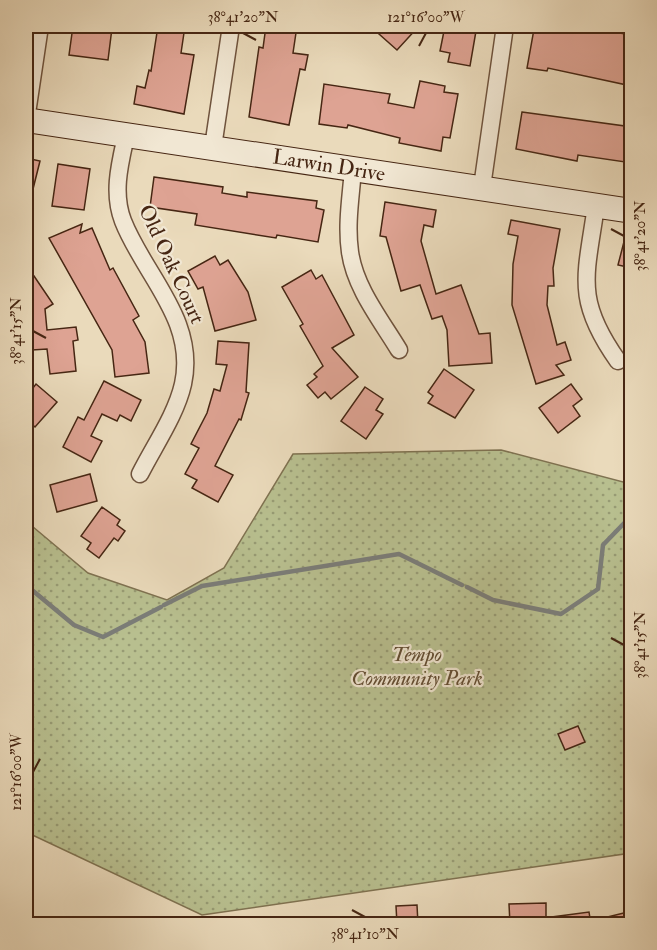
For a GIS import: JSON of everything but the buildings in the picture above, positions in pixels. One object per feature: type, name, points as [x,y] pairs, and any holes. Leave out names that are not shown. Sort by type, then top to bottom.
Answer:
[{"type":"street","points":[[26,120],[40,26]]},
{"type":"street","points":[[213,147],[231,26]]},
{"type":"street","points":[[482,187],[505,26]]},
{"type":"street","name":"Larwin Drive","points":[[26,120],[632,211]]},
{"type":"street","name":"Old Oak Court","points":[[126,136],[118,176],[118,197],[122,220],[174,313],[183,338],[185,360],[183,384],[140,474]]},
{"type":"street","points":[[354,169],[348,227],[350,253],[358,280],[399,350]]},
{"type":"street","points":[[596,206],[586,278],[586,296],[598,333],[618,361]]},
{"type":"green space","name":"Tempo Community Park","points":[[501,450],[631,484],[631,853],[202,915],[26,832],[26,521],[88,573],[167,600],[224,568],[293,454]]},
{"type":"waterway","points":[[467,587],[493,600],[561,614],[598,589],[603,545],[632,515]]},
{"type":"waterway","points":[[164,605],[202,586],[399,554],[462,585]]},
{"type":"waterway","points":[[26,585],[74,625],[103,637],[161,607]]}]
